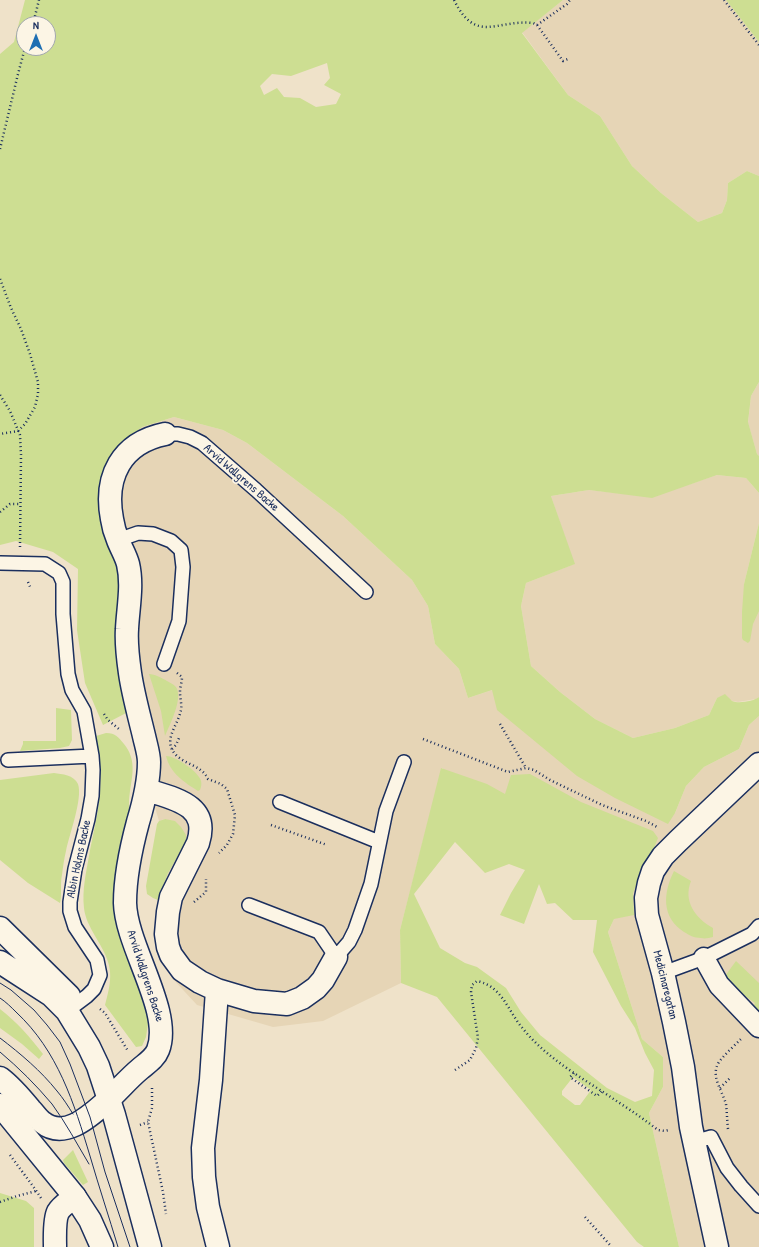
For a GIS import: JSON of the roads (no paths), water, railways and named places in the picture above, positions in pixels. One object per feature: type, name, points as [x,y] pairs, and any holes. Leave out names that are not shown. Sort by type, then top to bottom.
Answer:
[{"type":"street","name":"Arvid Wallgrens Backe","points":[[0,1078],[11,1086],[42,1122],[56,1129],[68,1128],[90,1117],[152,1059],[158,1050],[161,1025],[156,1002],[130,933],[125,905],[126,880],[133,843],[147,790],[149,760],[130,667],[127,632],[130,587],[128,563],[118,540],[112,519],[110,495],[114,476],[120,462],[129,451],[152,437],[165,434]]},
{"type":"street","name":"Medicinaregatan","points":[[717,1247],[693,1134],[683,1067],[674,1022],[663,973],[647,915],[646,898],[649,883],[663,856],[759,764]]},
{"type":"street","points":[[147,790],[182,802],[192,808],[200,823],[198,843],[171,897],[166,934],[171,955],[182,970],[200,982],[217,990],[254,1001],[287,1004],[302,998],[316,988],[323,980],[336,957]]},
{"type":"street","points":[[0,928],[72,1007],[98,1066],[109,1099],[150,1247]]},
{"type":"street","points":[[704,958],[719,985],[757,1025]]},
{"type":"street","points":[[0,962],[72,1007]]},
{"type":"street","points":[[217,990],[211,1080],[203,1148],[204,1177],[208,1207],[218,1247]]},
{"type":"street","points":[[0,1105],[75,1197],[90,1220],[102,1247]]},
{"type":"street","points":[[55,1247],[56,1221],[58,1213],[63,1206],[75,1197]]},
{"type":"lane","name":"Arvid Wallgrens Backe","points":[[165,434],[178,434],[190,437],[202,443],[256,490],[366,592]]},
{"type":"lane","points":[[118,540],[138,533],[153,534],[171,542],[181,550],[183,567],[179,620],[164,664]]},
{"type":"lane","name":"Albin Holms Backe","points":[[0,563],[20,562],[45,564],[59,573],[63,582],[63,614],[68,674],[72,690],[84,711],[92,756],[92,796],[88,819],[75,869],[70,911],[75,927],[97,960],[100,975],[94,989],[72,1007]]},
{"type":"lane","points":[[8,760],[92,756]]},
{"type":"lane","points":[[249,904],[319,932],[336,957],[349,942],[355,930],[371,884],[386,812],[404,762]]},
{"type":"lane","points":[[280,802],[379,842]]},
{"type":"lane","points":[[663,973],[704,958],[752,934],[759,926]]},
{"type":"lane","points":[[693,1134],[711,1137],[740,1186],[759,1206]]},
{"type":"tram line","points":[[0,983],[11,990],[34,1010],[60,1042],[90,1117],[105,1172],[130,1247]]},
{"type":"tram line","points":[[0,998],[31,1027],[54,1061],[63,1079],[78,1117],[118,1247]]},
{"type":"tram line","points":[[0,1038],[23,1057],[51,1084],[73,1114]]},
{"type":"tram line","points":[[0,1052],[14,1064],[52,1104],[67,1126],[89,1164]]}]
